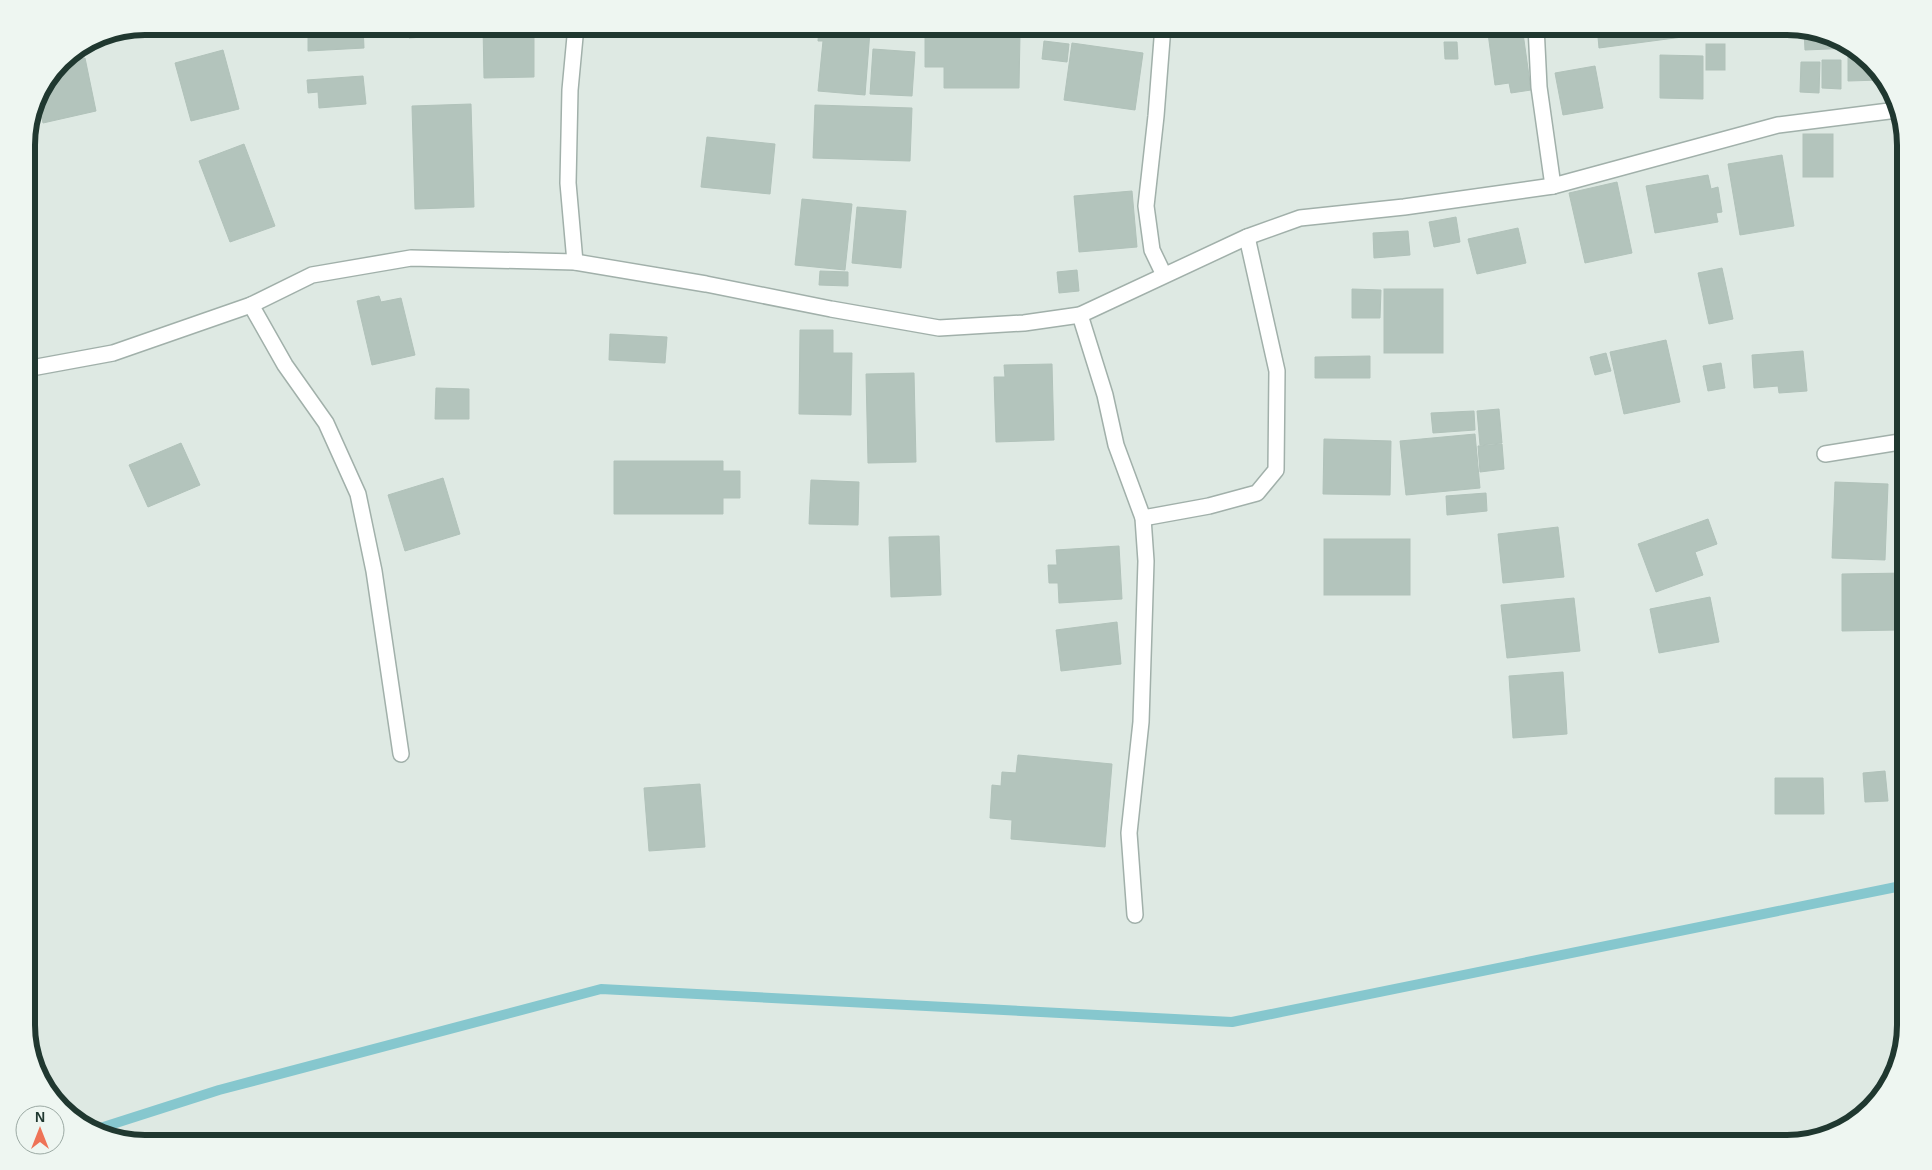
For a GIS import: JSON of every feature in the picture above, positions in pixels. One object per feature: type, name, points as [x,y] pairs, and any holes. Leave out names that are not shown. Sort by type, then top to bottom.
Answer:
[{"type":"street","points":[[575,35],[570,90],[568,184],[576,262]]},
{"type":"street","points":[[1162,35],[1146,206],[1152,250],[1164,275]]},
{"type":"street","points":[[1536,35],[1539,87],[1553,186]]},
{"type":"street","points":[[35,367],[113,353],[251,305],[312,276],[411,258],[576,262],[706,284],[939,328],[1024,323],[1080,315],[1247,237],[1300,218],[1404,207],[1553,186],[1778,125],[1891,111]]},
{"type":"street","points":[[1143,518],[1210,506],[1257,493],[1276,470],[1277,371],[1247,237]]},
{"type":"street","points":[[251,305],[285,365],[326,423],[358,494],[374,571],[401,754]]},
{"type":"street","points":[[1080,315],[1104,395],[1116,445],[1143,518],[1146,561],[1141,722],[1129,833],[1135,915]]},
{"type":"street","points":[[1825,454],[1897,442]]},
{"type":"building","points":[[308,35],[363,35],[364,48],[308,51]]},
{"type":"building","points":[[409,35],[452,35],[409,38]]},
{"type":"building","points":[[483,35],[534,35],[534,77],[484,78]]},
{"type":"building","points":[[818,35],[870,35],[865,95],[818,91],[823,41],[818,41]]},
{"type":"building","points":[[925,35],[1020,35],[1019,88],[944,88],[944,67],[925,67]]},
{"type":"building","points":[[1488,35],[1523,35],[1531,90],[1511,93],[1509,83],[1495,85]]},
{"type":"building","points":[[1598,35],[1690,35],[1690,36],[1599,48]]},
{"type":"building","points":[[1804,37],[1829,43],[1839,49],[1805,50]]},
{"type":"building","points":[[1044,41],[1069,44],[1067,62],[1042,59]]},
{"type":"building","points":[[1444,42],[1457,42],[1458,59],[1445,59]]},
{"type":"building","points":[[1072,43],[1143,53],[1135,110],[1064,100]]},
{"type":"building","points":[[1706,44],[1725,44],[1725,70],[1706,70]]},
{"type":"building","points":[[873,49],[915,52],[912,96],[870,94]]},
{"type":"building","points":[[223,50],[239,109],[191,121],[175,63]]},
{"type":"building","points":[[1848,54],[1860,62],[1875,80],[1848,81]]},
{"type":"building","points":[[1660,55],[1703,56],[1703,99],[1660,98]]},
{"type":"building","points":[[85,58],[96,111],[43,123],[40,112],[46,96],[62,72],[75,60]]},
{"type":"building","points":[[1822,60],[1841,60],[1841,89],[1822,88]]},
{"type":"building","points":[[1801,62],[1820,62],[1819,93],[1800,92]]},
{"type":"building","points":[[1595,66],[1603,108],[1563,115],[1555,73]]},
{"type":"building","points":[[363,76],[366,104],[319,108],[318,92],[308,93],[307,80]]},
{"type":"building","points":[[471,104],[474,207],[415,209],[412,106]]},
{"type":"building","points":[[815,105],[912,108],[910,161],[813,158]]},
{"type":"building","points":[[1803,134],[1833,134],[1833,177],[1803,177]]},
{"type":"building","points":[[707,137],[775,144],[770,194],[701,187]]},
{"type":"building","points":[[244,144],[275,226],[230,242],[199,161]]},
{"type":"building","points":[[1782,155],[1794,226],[1740,235],[1728,164]]},
{"type":"building","points":[[1708,175],[1711,189],[1718,187],[1722,212],[1716,213],[1718,222],[1655,233],[1646,186]]},
{"type":"building","points":[[1617,182],[1632,253],[1585,263],[1569,193]]},
{"type":"building","points":[[1132,191],[1137,247],[1079,252],[1074,196]]},
{"type":"building","points":[[802,199],[852,204],[845,270],[795,265]]},
{"type":"building","points":[[857,207],[906,211],[901,268],[852,263]]},
{"type":"building","points":[[1456,217],[1460,242],[1434,247],[1429,222]]},
{"type":"building","points":[[1518,228],[1526,263],[1477,274],[1468,239]]},
{"type":"building","points":[[1408,231],[1410,255],[1374,258],[1373,233]]},
{"type":"building","points":[[1722,268],[1733,319],[1709,324],[1698,273]]},
{"type":"building","points":[[1077,270],[1079,291],[1059,293],[1057,272]]},
{"type":"building","points":[[820,271],[848,272],[848,286],[819,285]]},
{"type":"building","points":[[1352,289],[1381,290],[1380,318],[1352,318]]},
{"type":"building","points":[[1384,289],[1443,289],[1443,353],[1384,353]]},
{"type":"building","points":[[379,296],[381,302],[401,298],[415,355],[372,365],[357,301]]},
{"type":"building","points":[[800,330],[833,330],[833,353],[852,353],[851,415],[799,414]]},
{"type":"building","points":[[610,334],[667,337],[665,363],[609,360]]},
{"type":"building","points":[[1666,340],[1680,402],[1624,414],[1610,352]]},
{"type":"building","points":[[1803,351],[1807,391],[1779,393],[1778,386],[1754,388],[1752,355]]},
{"type":"building","points":[[1606,353],[1611,371],[1595,375],[1590,357]]},
{"type":"building","points":[[1370,356],[1370,378],[1315,378],[1315,357]]},
{"type":"building","points":[[1721,363],[1725,388],[1708,391],[1703,366]]},
{"type":"building","points":[[1052,364],[1054,440],[996,442],[994,377],[1005,377],[1004,365]]},
{"type":"building","points":[[914,373],[916,462],[868,463],[866,374]]},
{"type":"building","points":[[436,388],[469,389],[469,419],[435,419]]},
{"type":"building","points":[[1499,409],[1502,443],[1480,445],[1477,411]]},
{"type":"building","points":[[1474,411],[1475,430],[1433,433],[1431,413]]},
{"type":"building","points":[[1475,434],[1480,488],[1406,495],[1400,441]]},
{"type":"building","points":[[1324,439],[1391,441],[1390,495],[1323,494]]},
{"type":"building","points":[[181,443],[200,485],[148,507],[129,465]]},
{"type":"building","points":[[1502,444],[1504,469],[1480,472],[1478,446]]},
{"type":"building","points":[[614,461],[723,461],[723,471],[740,471],[740,498],[723,498],[723,514],[614,514]]},
{"type":"building","points":[[443,478],[460,534],[405,551],[388,495]]},
{"type":"building","points":[[811,480],[859,482],[858,525],[809,524]]},
{"type":"building","points":[[1835,482],[1888,484],[1885,560],[1832,558]]},
{"type":"building","points":[[1486,493],[1487,511],[1447,515],[1446,496]]},
{"type":"building","points":[[1708,519],[1717,544],[1695,552],[1703,575],[1656,592],[1638,544]]},
{"type":"building","points":[[1558,527],[1564,577],[1503,583],[1498,534]]},
{"type":"building","points":[[939,536],[941,595],[891,597],[889,537]]},
{"type":"building","points":[[1324,539],[1410,539],[1410,595],[1324,595]]},
{"type":"building","points":[[1119,546],[1122,599],[1059,603],[1058,583],[1049,583],[1048,565],[1057,565],[1056,550]]},
{"type":"building","points":[[1897,573],[1897,630],[1842,631],[1842,574]]},
{"type":"building","points":[[1710,597],[1719,642],[1659,653],[1650,609]]},
{"type":"building","points":[[1574,598],[1580,651],[1507,658],[1501,605]]},
{"type":"building","points":[[1117,622],[1121,664],[1061,671],[1056,630]]},
{"type":"building","points":[[1563,672],[1567,734],[1513,738],[1509,676]]},
{"type":"building","points":[[1018,755],[1112,764],[1105,847],[1011,839],[1012,820],[990,818],[992,785],[1001,786],[1002,772],[1016,773]]},
{"type":"building","points":[[1885,771],[1888,801],[1865,802],[1863,773]]},
{"type":"building","points":[[1775,778],[1823,778],[1824,814],[1775,814]]},
{"type":"building","points":[[700,784],[705,847],[649,851],[644,788]]},
{"type":"waterway","points":[[103,1127],[219,1090],[601,989],[1232,1022],[1897,887]]}]
